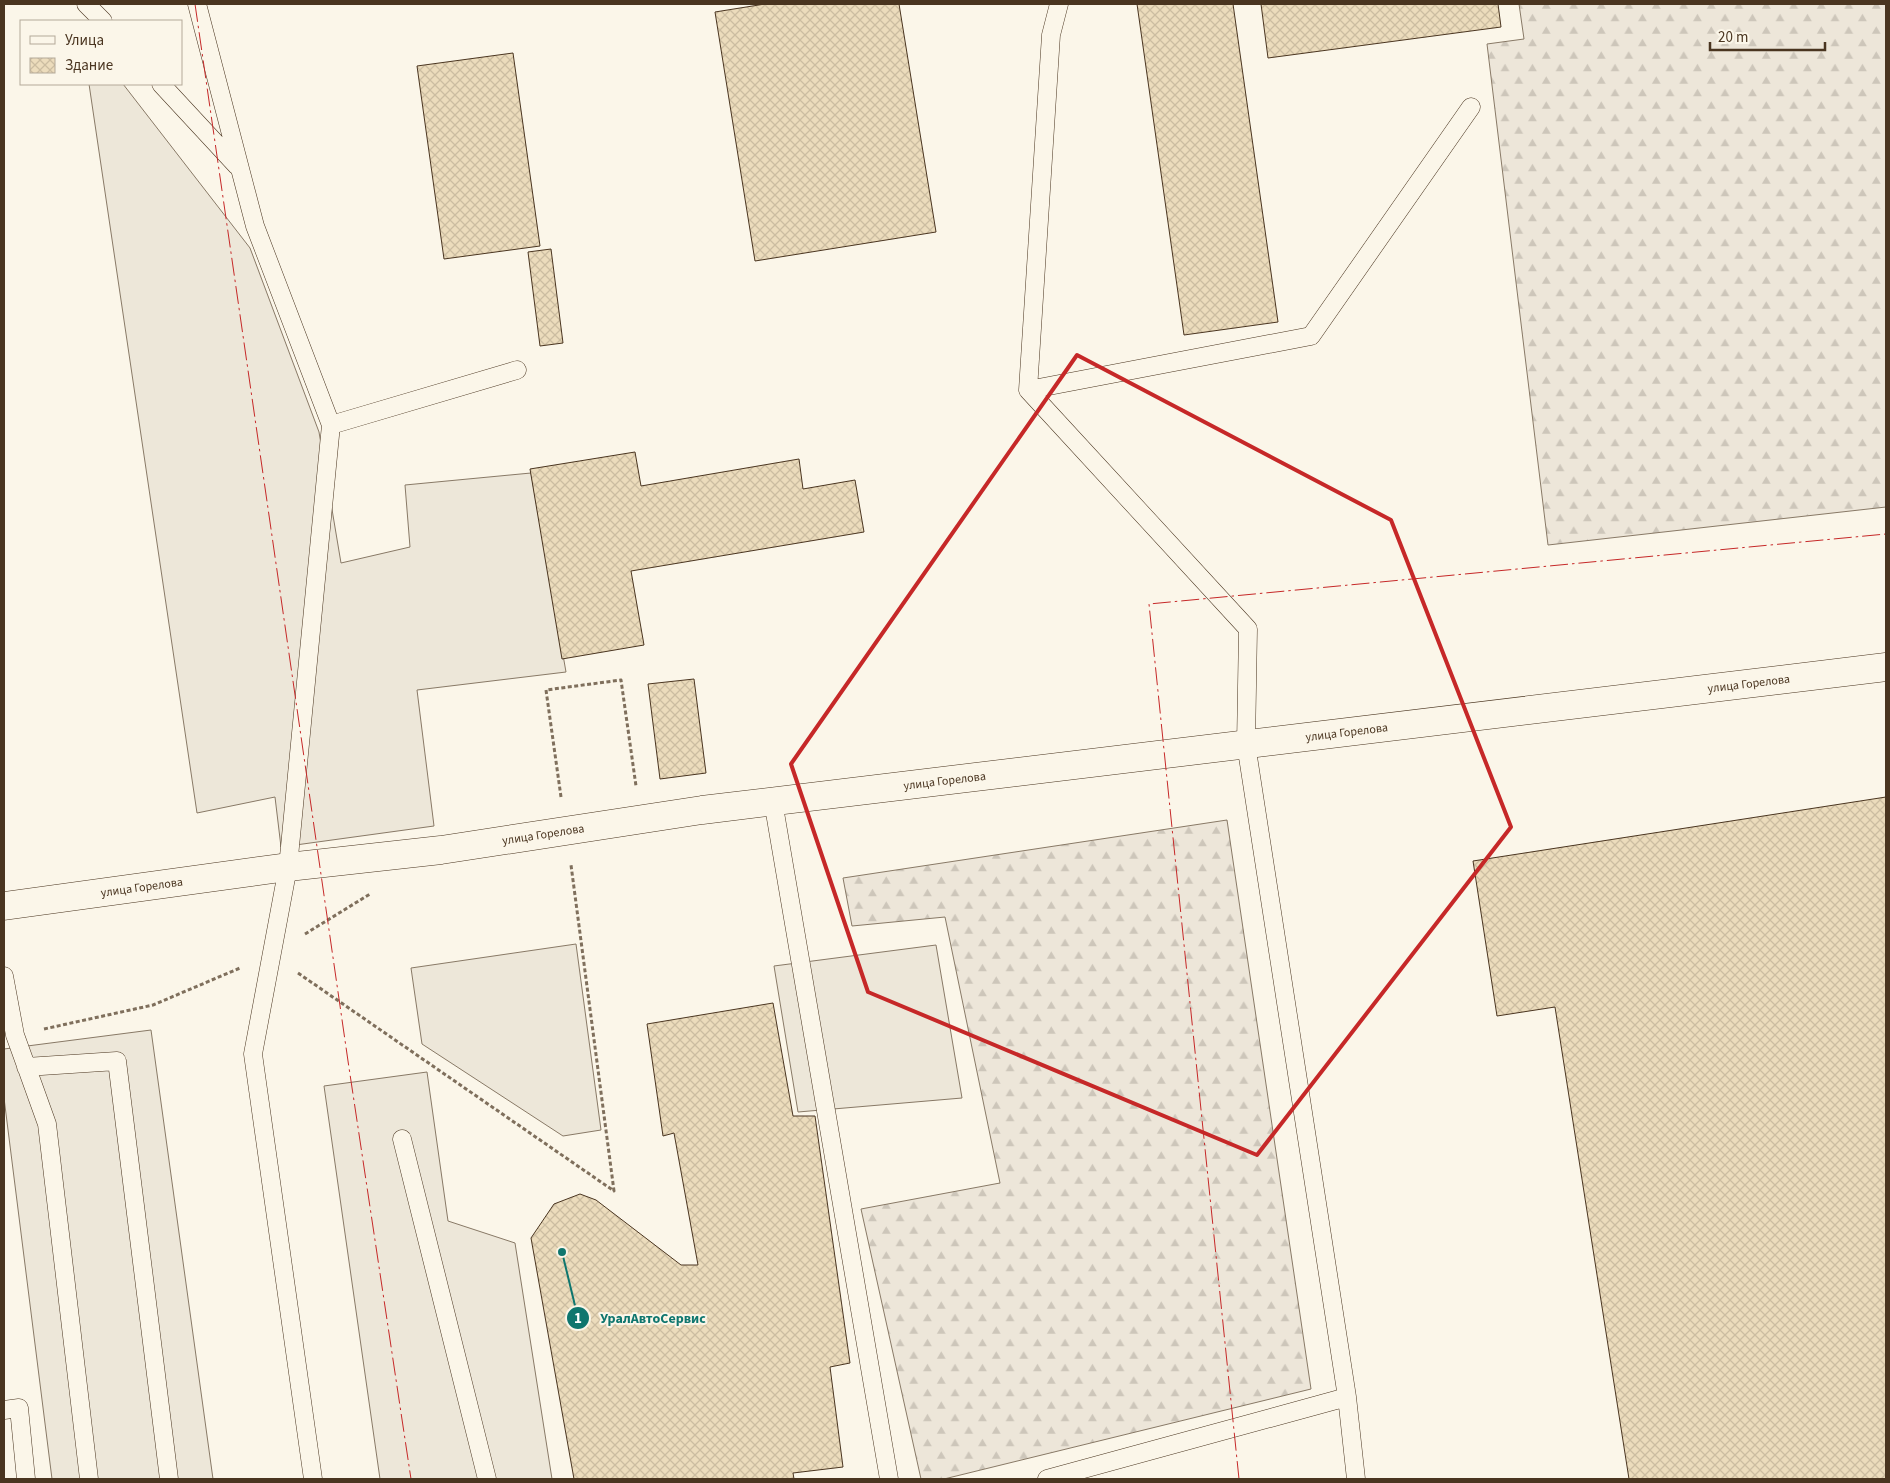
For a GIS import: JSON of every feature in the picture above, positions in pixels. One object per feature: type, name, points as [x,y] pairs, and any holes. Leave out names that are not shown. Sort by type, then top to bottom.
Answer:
[{"type":"street","name":"улица Горелова","points":[[4,906],[288,867],[441,850],[702,810],[1886,667]]},
{"type":"lane","points":[[86,4],[102,20]]},
{"type":"lane","points":[[196,4],[255,226],[331,425],[288,867],[253,1054],[312,1479]]},
{"type":"lane","points":[[1060,4],[1051,35],[1028,390],[1248,629],[1246,744],[1347,1397],[1356,1479]]},
{"type":"lane","points":[[162,85],[240,168]]},
{"type":"lane","points":[[1028,390],[1311,336],[1471,107]]},
{"type":"lane","points":[[331,425],[518,370]]},
{"type":"lane","points":[[773,801],[889,1479]]},
{"type":"lane","points":[[4,976],[15,1035],[47,1124],[89,1479]]},
{"type":"lane","points":[[26,1067],[117,1061],[169,1479]]},
{"type":"lane","points":[[402,1139],[488,1479]]},
{"type":"lane","points":[[1047,1479],[1347,1397]]},
{"type":"lane","points":[[4,1410],[19,1408],[26,1479]]},
{"type":"path","points":[[272,954],[614,1191],[546,690],[621,680]]},
{"type":"highlighted area","points":[[1077,355],[1391,520],[1511,827],[1257,1155],[868,992],[791,764]]},
{"type":"green space","points":[[1519,4],[1886,4],[1886,507],[1548,545],[1487,44],[1524,39]]},
{"type":"green space","points":[[1227,820],[1311,1389],[944,1479],[921,1479],[861,1209],[1000,1183],[945,917],[852,926],[843,878]]},
{"type":"shaded area","points":[[89,85],[124,85],[250,248],[319,432],[341,563],[410,547],[405,485],[531,473],[566,672],[417,690],[434,826],[281,847],[275,797],[197,813]]},
{"type":"shaded area","points":[[576,944],[601,1130],[563,1136],[422,1044],[411,968]]},
{"type":"shaded area","points":[[936,945],[962,1098],[798,1112],[774,966]]},
{"type":"shaded area","points":[[151,1030],[213,1479],[52,1479],[4,1098],[4,1049]]},
{"type":"shaded area","points":[[427,1072],[448,1221],[515,1243],[552,1479],[380,1479],[324,1086]]},
{"type":"building","points":[[765,4],[899,4],[936,232],[755,261],[715,12]]},
{"type":"building","points":[[1137,4],[1233,4],[1278,322],[1184,335]]},
{"type":"building","points":[[1261,4],[1498,4],[1501,27],[1268,58]]},
{"type":"building","points":[[513,53],[540,246],[444,259],[417,66]]},
{"type":"building","points":[[551,249],[563,343],[540,346],[528,252]]},
{"type":"building","points":[[635,452],[641,486],[799,459],[803,489],[855,480],[864,532],[631,571],[644,645],[562,659],[530,469]]},
{"type":"building","points":[[694,679],[706,773],[660,779],[648,684]]},
{"type":"building","points":[[1886,797],[1886,1479],[1629,1479],[1555,1007],[1497,1016],[1473,861]]},
{"type":"building","points":[[773,1003],[793,1116],[815,1116],[850,1363],[830,1367],[843,1467],[793,1473],[794,1479],[574,1479],[531,1238],[554,1204],[580,1194],[596,1200],[681,1265],[698,1265],[674,1133],[663,1136],[647,1024]]},
{"type":"power","points":[[195,4],[348,1061],[411,1479]]},
{"type":"power","points":[[1239,1479],[1149,604],[1886,534]]},
{"type":"place","name":"УралАвтоСервис","points":[[562,1252]]}]
